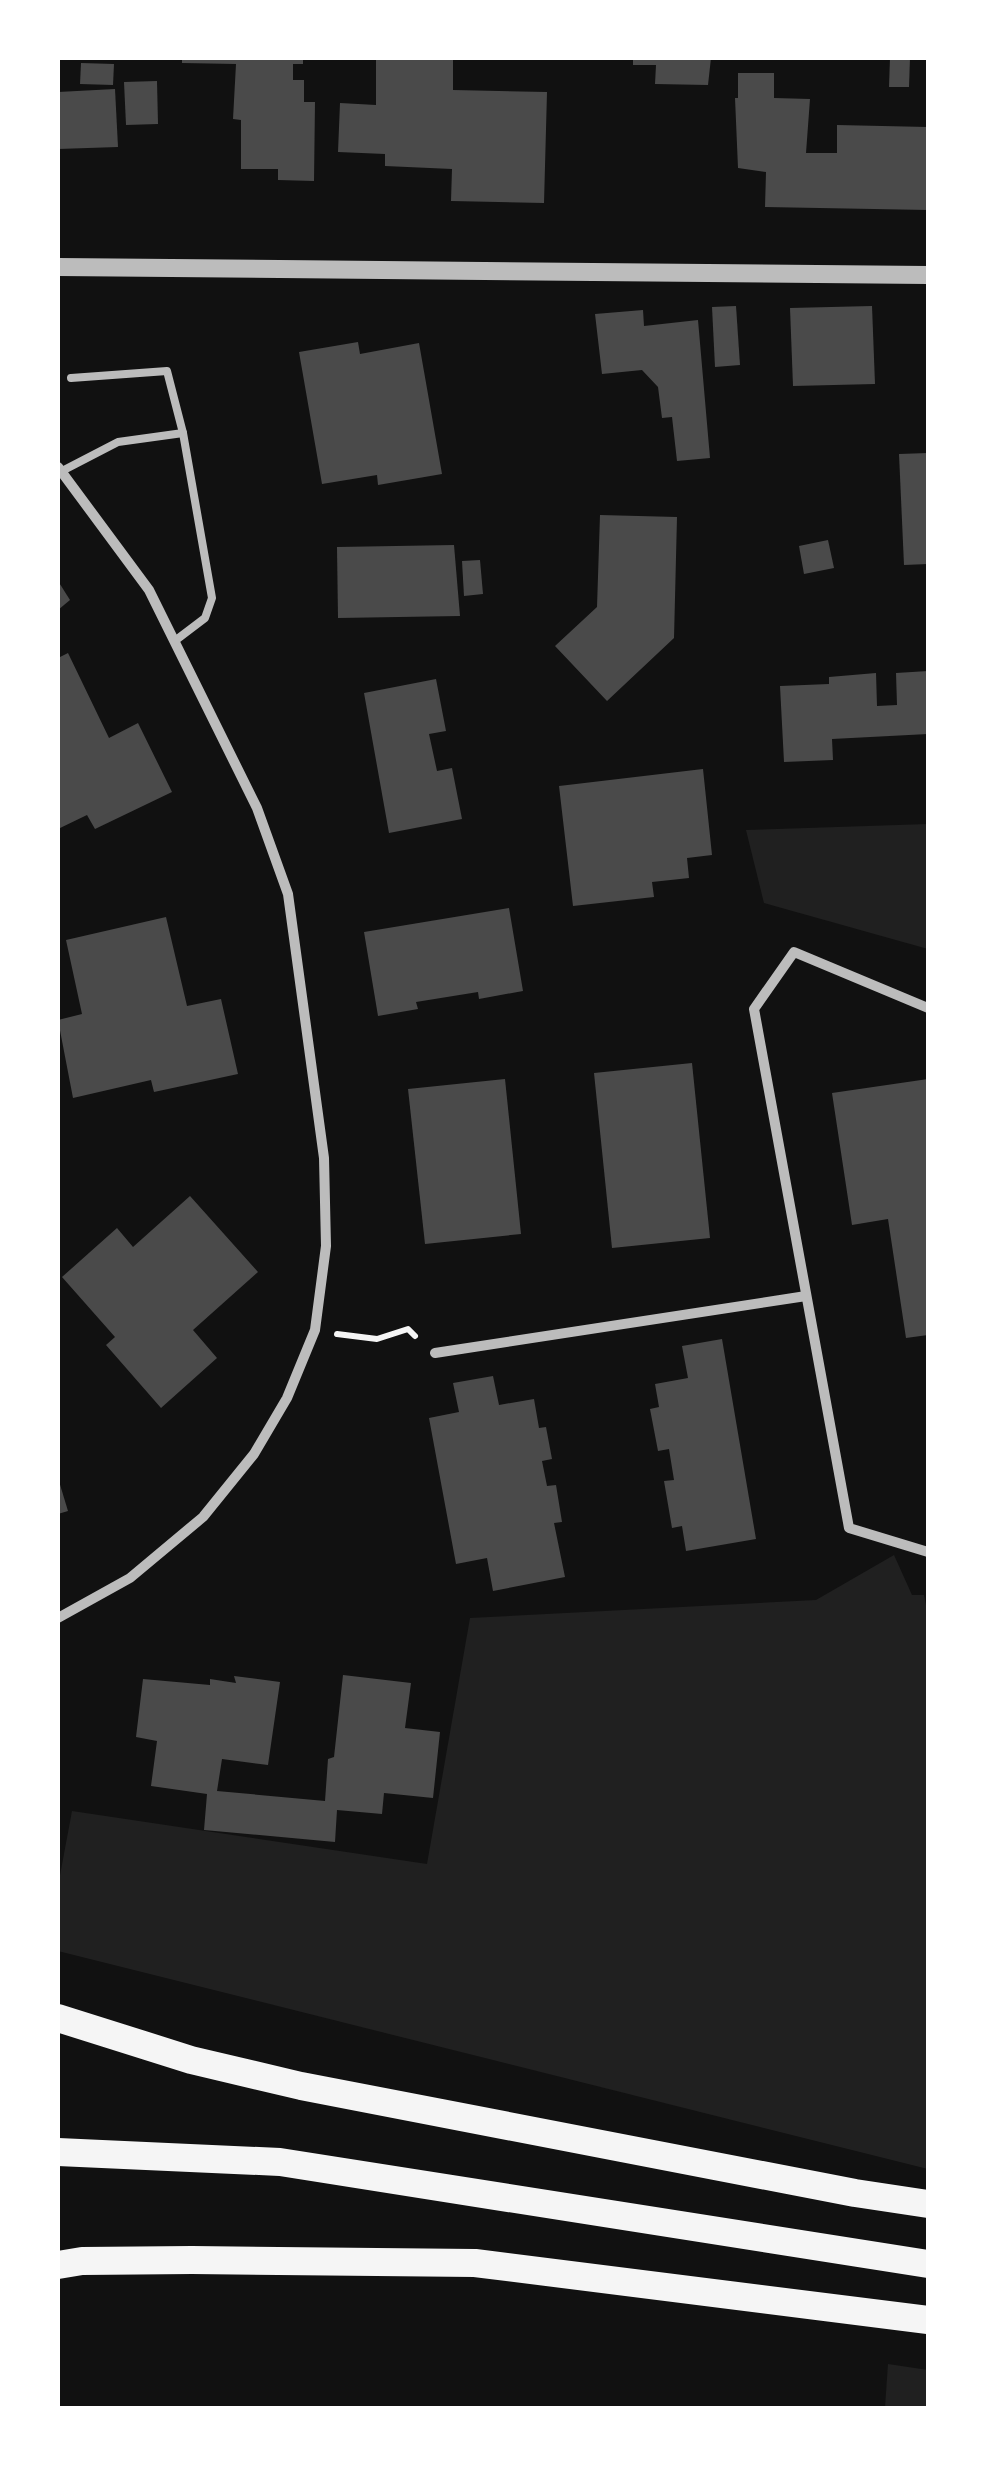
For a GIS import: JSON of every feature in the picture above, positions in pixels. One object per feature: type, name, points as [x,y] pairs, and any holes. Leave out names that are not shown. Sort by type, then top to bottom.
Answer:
[{"type":"highway","points":[[58,2018],[191,2060],[301,2086],[928,2204]]},
{"type":"highway","points":[[58,2152],[280,2162],[928,2264]]},
{"type":"highway","points":[[58,2265],[82,2261],[192,2260],[475,2263],[928,2320]]},
{"type":"street","points":[[58,267],[928,275]]},
{"type":"street","points":[[58,1618],[130,1578],[203,1517],[254,1454],[287,1398],[315,1330],[326,1246],[324,1158],[288,894],[257,808],[176,640],[149,590],[60,469]]},
{"type":"street","points":[[928,1008],[794,952],[754,1009],[848,1528],[928,1552]]},
{"type":"street","points":[[435,1353],[806,1296]]},
{"type":"lane","points":[[71,378],[167,370],[183,433],[212,598],[205,618],[176,640]]},
{"type":"lane","points":[[60,469],[118,442],[183,433]]},
{"type":"path","points":[[315,1330],[377,1339],[408,1330],[435,1353]]},
{"type":"shaded area","points":[[928,824],[928,949],[764,903],[746,830]]},
{"type":"shaded area","points":[[894,1555],[912,1595],[924,1595],[928,1615],[928,2169],[58,1951],[58,1886],[72,1811],[427,1864],[470,1618],[816,1600]]},
{"type":"shaded area","points":[[888,2364],[928,2370],[928,2408],[885,2408]]},
{"type":"building","points":[[182,58],[303,58],[303,64],[293,64],[293,80],[304,80],[304,102],[315,102],[314,181],[278,180],[278,169],[241,169],[241,120],[233,119],[236,64],[182,63]]},
{"type":"building","points":[[376,58],[453,58],[453,90],[547,92],[544,203],[451,201],[452,169],[385,166],[385,154],[338,152],[340,103],[376,105]]},
{"type":"building","points":[[633,58],[711,58],[708,85],[655,84],[656,65],[633,65]]},
{"type":"building","points":[[890,58],[910,58],[909,87],[889,87]]},
{"type":"building","points":[[81,63],[114,64],[113,85],[80,84]]},
{"type":"building","points":[[738,73],[774,73],[774,98],[810,99],[806,153],[837,153],[837,125],[928,127],[928,210],[765,207],[766,172],[738,168]]},
{"type":"building","points":[[157,81],[158,124],[126,125],[124,82]]},
{"type":"building","points":[[115,89],[118,147],[58,149],[58,92]]},
{"type":"building","points":[[736,306],[740,365],[715,367],[712,307]]},
{"type":"building","points":[[872,306],[875,384],[793,386],[790,308]]},
{"type":"building","points":[[643,310],[644,326],[698,320],[710,458],[677,461],[672,417],[662,418],[658,387],[642,370],[602,374],[595,314]]},
{"type":"building","points":[[358,342],[360,354],[419,343],[442,474],[378,485],[377,475],[322,484],[299,352]]},
{"type":"building","points":[[928,453],[928,564],[904,565],[899,454]]},
{"type":"building","points":[[600,515],[677,517],[674,638],[607,701],[555,646],[597,607]]},
{"type":"building","points":[[828,540],[834,568],[804,574],[799,546]]},
{"type":"building","points":[[454,545],[460,616],[338,618],[337,547]]},
{"type":"building","points":[[480,560],[483,594],[464,596],[462,561]]},
{"type":"building","points":[[58,581],[70,600],[58,610]]},
{"type":"building","points":[[68,653],[109,738],[138,723],[172,792],[95,829],[87,815],[58,829],[58,658]]},
{"type":"building","points":[[928,671],[928,734],[832,739],[833,760],[784,762],[780,686],[829,684],[829,677],[876,673],[877,706],[897,705],[896,673]]},
{"type":"building","points":[[436,679],[446,731],[429,734],[437,771],[452,768],[462,819],[389,833],[364,693]]},
{"type":"building","points":[[703,769],[712,855],[687,858],[689,878],[652,882],[654,897],[573,906],[559,786]]},
{"type":"building","points":[[509,908],[523,991],[479,999],[478,992],[416,1002],[418,1009],[378,1016],[364,932]]},
{"type":"building","points":[[166,917],[187,1006],[221,999],[238,1074],[154,1092],[151,1080],[73,1098],[58,1020],[82,1014],[66,940]]},
{"type":"building","points":[[692,1063],[710,1238],[612,1248],[594,1073]]},
{"type":"building","points":[[505,1079],[521,1234],[425,1244],[408,1089]]},
{"type":"building","points":[[928,1079],[928,1335],[906,1338],[888,1219],[852,1225],[832,1093]]},
{"type":"building","points":[[190,1196],[258,1272],[193,1330],[217,1358],[161,1408],[106,1345],[115,1337],[62,1277],[117,1228],[133,1247]]},
{"type":"building","points":[[722,1339],[756,1539],[686,1551],[682,1526],[672,1528],[664,1481],[674,1480],[669,1449],[658,1451],[650,1409],[659,1407],[655,1384],[688,1378],[682,1346]]},
{"type":"building","points":[[493,1376],[499,1405],[534,1399],[539,1428],[546,1427],[552,1459],[542,1461],[547,1486],[556,1485],[562,1522],[554,1523],[565,1577],[493,1591],[487,1558],[456,1564],[429,1418],[459,1412],[453,1383]]},
{"type":"building","points":[[58,1478],[68,1511],[58,1514]]},
{"type":"building","points":[[343,1675],[411,1683],[405,1728],[440,1732],[433,1798],[384,1793],[382,1814],[337,1810],[335,1842],[204,1830],[207,1794],[151,1786],[157,1741],[136,1737],[143,1679],[210,1685],[210,1679],[236,1683],[234,1676],[280,1682],[268,1765],[222,1759],[217,1791],[325,1801]]}]
